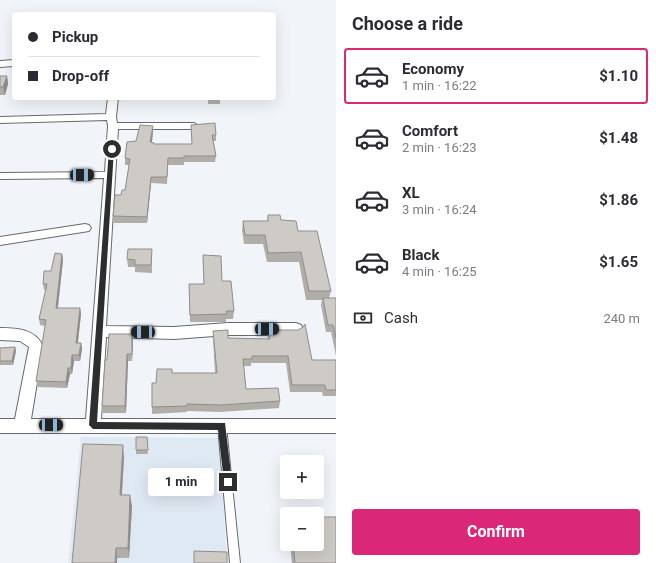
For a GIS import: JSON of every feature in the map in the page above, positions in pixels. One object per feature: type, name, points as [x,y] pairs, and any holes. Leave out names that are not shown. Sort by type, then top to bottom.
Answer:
[{"type":"street","points":[[0,64],[12,63]]},
{"type":"street","points":[[93,425],[110,175],[113,100]]},
{"type":"street","points":[[0,120],[112,122],[194,126]]},
{"type":"street","points":[[0,176],[110,175]]},
{"type":"street","points":[[0,241],[85,228]]},
{"type":"street","points":[[99,331],[174,333],[228,329],[296,329]]},
{"type":"street","points":[[0,334],[17,334],[27,337],[32,340],[36,346],[22,425]]},
{"type":"street","points":[[0,426],[336,426]]},
{"type":"lane","points":[[222,426],[235,563]]},
{"type":"shaded area","points":[[81,437],[220,438],[227,563],[68,563]]},
{"type":"building","points":[[0,76],[7,76],[3,87],[0,87]]},
{"type":"building","points":[[215,123],[216,135],[212,135],[216,156],[184,156],[184,158],[168,158],[167,177],[151,177],[147,217],[113,216],[115,195],[121,195],[122,190],[125,190],[130,159],[125,158],[127,142],[136,141],[140,125],[153,126],[150,142],[154,144],[192,144],[191,125]]},
{"type":"building","points":[[268,215],[280,215],[281,220],[296,221],[298,231],[317,231],[331,291],[309,291],[301,252],[268,253],[265,235],[245,235],[243,221],[268,221]]},
{"type":"building","points":[[128,249],[152,249],[151,265],[135,265],[135,260],[127,259]]},
{"type":"building","points":[[55,253],[62,254],[56,308],[80,308],[76,343],[81,343],[79,355],[72,355],[71,368],[68,368],[66,382],[36,381],[46,320],[39,319],[47,284],[43,284],[44,271],[51,271]]},
{"type":"building","points":[[203,255],[221,256],[222,281],[231,281],[234,311],[226,311],[227,314],[190,315],[189,284],[204,284]]},
{"type":"building","points":[[323,298],[336,298],[336,338],[333,325],[328,325]]},
{"type":"building","points":[[305,324],[312,360],[336,360],[336,390],[326,390],[325,385],[292,385],[288,356],[252,356],[252,359],[243,359],[246,389],[278,388],[280,401],[221,405],[187,404],[187,406],[152,407],[152,383],[156,383],[157,369],[172,369],[172,373],[217,373],[213,331],[228,330],[228,338],[270,339],[269,330],[298,330]]},
{"type":"building","points":[[109,334],[132,334],[132,354],[127,354],[125,406],[102,406],[105,360],[107,360]]},
{"type":"building","points":[[15,347],[12,361],[0,361],[0,348]]},
{"type":"building","points":[[136,437],[147,437],[148,450],[136,450]]},
{"type":"building","points":[[83,444],[123,445],[120,495],[130,495],[128,548],[116,548],[115,563],[72,563]]},
{"type":"building","points":[[324,517],[336,517],[336,563],[295,563],[294,551],[324,551]]},
{"type":"building","points":[[194,551],[227,552],[227,563],[194,563]]},
{"type":"route","points":[[112,149],[93,425],[222,426],[228,482]]}]
